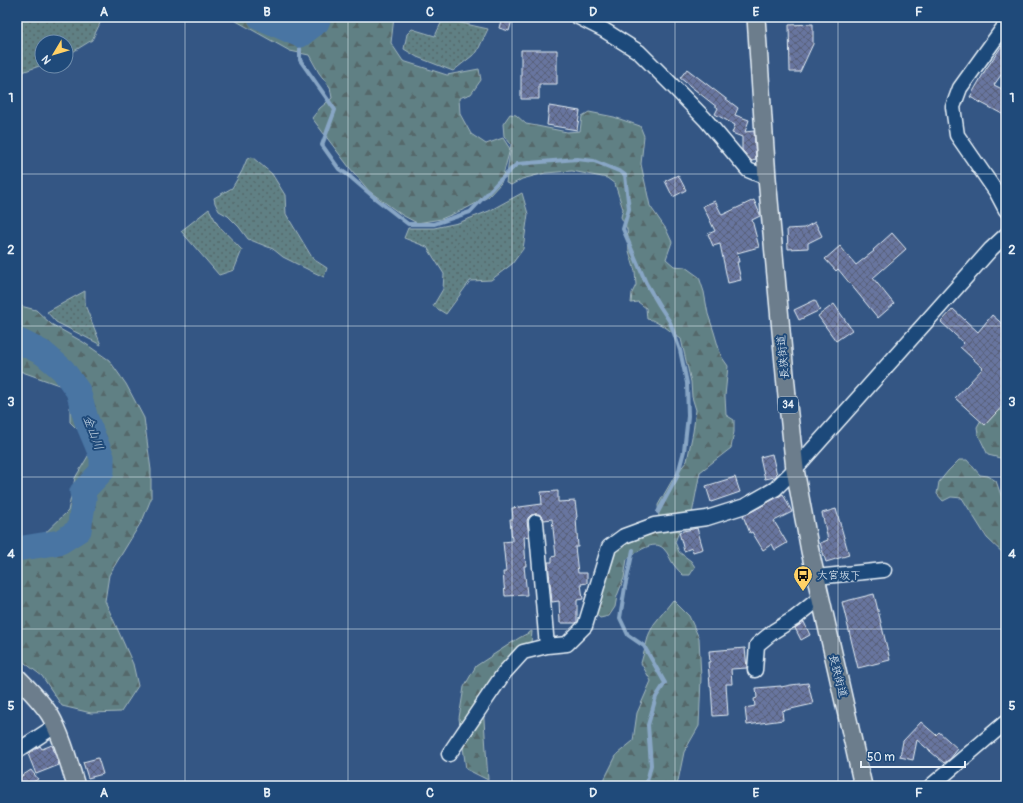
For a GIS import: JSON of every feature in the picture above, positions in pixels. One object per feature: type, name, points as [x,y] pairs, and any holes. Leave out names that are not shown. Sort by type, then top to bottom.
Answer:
[{"type":"main road","name":"長狭街道","points":[[756,17],[767,178],[786,389],[795,469],[803,517],[820,598],[863,786]]},
{"type":"main road","points":[[17,677],[34,694],[50,715],[70,764],[76,786]]},
{"type":"street","points":[[578,17],[604,30],[639,52],[705,119],[748,170],[767,178]]},
{"type":"street","points":[[1006,24],[960,88],[953,107],[957,135],[996,192],[1006,210]]},
{"type":"street","points":[[449,754],[504,673],[523,652],[547,646],[567,644],[585,626],[609,547],[624,536],[654,525],[707,518],[745,506],[775,489],[795,469],[991,249],[1006,235]]},
{"type":"street","points":[[536,522],[547,646]]},
{"type":"street","points":[[816,577],[884,570]]},
{"type":"street","points":[[755,670],[757,645],[820,598]]},
{"type":"street","points":[[931,786],[1006,722]]},
{"type":"street","points":[[17,751],[55,726]]},
{"type":"green space","points":[[17,17],[103,17],[92,40],[74,51],[74,34],[34,34],[34,68],[17,74]]},
{"type":"green space","points":[[229,17],[394,17],[391,43],[403,61],[447,75],[479,69],[481,80],[471,94],[459,98],[460,114],[471,134],[486,144],[503,138],[510,149],[501,183],[488,197],[441,219],[417,223],[402,215],[369,191],[312,118],[320,108],[332,98],[330,87],[319,73],[309,55],[290,51]]},
{"type":"green space","points":[[443,19],[488,29],[477,52],[453,71],[417,57],[404,49],[407,34],[412,29],[435,36]]},
{"type":"green space","points":[[589,112],[614,117],[640,126],[644,136],[641,164],[650,206],[666,229],[672,242],[666,259],[674,266],[685,267],[699,277],[704,292],[708,314],[721,356],[728,366],[725,396],[726,415],[734,420],[734,432],[731,448],[700,472],[692,514],[680,529],[675,542],[679,552],[691,561],[695,567],[690,575],[683,575],[674,565],[666,551],[660,546],[650,546],[640,550],[627,559],[624,578],[617,596],[615,607],[609,616],[600,618],[594,613],[614,550],[659,518],[658,505],[674,477],[687,461],[696,410],[692,397],[691,382],[681,339],[665,327],[647,319],[646,308],[638,302],[631,303],[632,293],[636,285],[635,271],[629,251],[627,229],[621,217],[623,209],[615,184],[607,178],[572,171],[545,173],[522,179],[511,185],[506,183],[511,144],[504,136],[503,124],[510,114],[516,115],[526,124],[567,132],[580,131],[582,116]]},
{"type":"green space","points":[[252,157],[272,174],[285,195],[286,214],[313,259],[327,268],[324,277],[283,257],[273,249],[248,239],[228,216],[219,211],[214,198],[232,188],[247,159]]},
{"type":"green space","points":[[522,193],[528,214],[523,249],[512,264],[491,280],[470,281],[446,314],[433,306],[443,289],[444,274],[427,247],[404,238],[408,228],[434,228],[458,223],[489,211]]},
{"type":"green space","points":[[209,209],[218,225],[242,250],[234,270],[219,275],[181,231]]},
{"type":"green space","points":[[85,291],[85,305],[101,345],[56,322],[47,312]]},
{"type":"green space","points":[[17,305],[36,310],[51,324],[83,342],[109,360],[126,384],[144,418],[151,470],[151,499],[143,519],[109,575],[105,601],[133,664],[138,686],[121,712],[91,713],[62,706],[42,676],[17,657],[17,542],[38,540],[68,511],[75,478],[94,446],[70,422],[70,389],[17,370]]},
{"type":"green space","points":[[1006,410],[1006,458],[988,455],[978,434],[977,427],[986,411]]},
{"type":"green space","points":[[959,460],[967,460],[980,475],[988,476],[996,481],[1006,506],[1006,556],[987,538],[962,498],[951,497],[943,501],[937,494],[939,482]]},
{"type":"green space","points":[[673,600],[689,616],[699,638],[701,678],[699,726],[684,752],[677,786],[601,786],[617,754],[633,741],[637,713],[651,681],[641,663],[649,634],[654,624]]},
{"type":"green space","points":[[532,631],[531,643],[482,690],[488,780],[466,769],[459,718],[464,687],[476,666]]},
{"type":"building","points":[[502,17],[513,17],[509,31],[499,28]]},
{"type":"building","points":[[813,24],[813,44],[800,72],[790,72],[789,25]]},
{"type":"building","points":[[1006,40],[1006,68],[994,85],[1006,91],[1006,116],[970,97],[986,69]]},
{"type":"building","points":[[521,50],[557,50],[557,84],[539,84],[539,99],[521,99]]},
{"type":"building","points":[[687,69],[738,108],[735,115],[749,120],[745,132],[754,131],[756,160],[752,161],[742,150],[742,137],[732,133],[735,125],[715,114],[718,108],[680,78]]},
{"type":"building","points":[[549,106],[580,111],[577,130],[547,125]]},
{"type":"building","points":[[678,175],[686,190],[673,197],[665,181]]},
{"type":"building","points":[[754,200],[760,214],[760,216],[752,220],[759,247],[737,253],[739,262],[737,262],[741,280],[728,283],[720,244],[713,246],[708,234],[715,231],[703,206],[715,201],[722,215]]},
{"type":"building","points":[[815,222],[822,236],[808,243],[808,248],[788,249],[787,229],[804,228]]},
{"type":"building","points":[[892,233],[906,249],[873,278],[894,304],[878,318],[838,269],[836,271],[825,259],[840,246],[856,265],[874,251],[873,250]]},
{"type":"building","points":[[815,300],[820,310],[799,320],[794,310]]},
{"type":"building","points":[[834,304],[852,330],[836,341],[818,316]]},
{"type":"building","points":[[953,309],[978,332],[992,315],[1006,327],[1006,402],[985,425],[955,398],[983,368],[960,347],[964,343],[941,322]]},
{"type":"building","points":[[772,454],[777,475],[775,477],[765,479],[760,457]]},
{"type":"building","points":[[735,477],[740,492],[711,502],[706,486]]},
{"type":"building","points":[[558,491],[558,502],[575,501],[578,547],[575,547],[578,573],[587,573],[587,583],[581,584],[583,599],[577,600],[576,623],[560,623],[559,601],[552,602],[548,562],[552,562],[552,557],[556,556],[552,519],[544,520],[539,514],[531,515],[528,518],[529,536],[524,537],[526,566],[524,566],[527,595],[505,596],[503,572],[506,572],[503,542],[512,541],[510,519],[513,519],[512,508],[542,504],[541,492]]},
{"type":"building","points":[[783,494],[792,512],[774,521],[787,543],[775,550],[772,544],[763,550],[752,532],[750,533],[743,516]]},
{"type":"building","points":[[836,509],[849,555],[826,562],[820,543],[828,540],[822,513]]},
{"type":"building","points":[[697,528],[703,549],[693,552],[692,548],[684,551],[679,532]]},
{"type":"building","points":[[874,594],[890,660],[858,668],[842,602]]},
{"type":"building","points":[[804,622],[810,635],[801,640],[795,628]]},
{"type":"building","points":[[745,648],[747,668],[731,669],[732,684],[726,684],[728,715],[713,716],[708,662],[710,662],[709,651]]},
{"type":"building","points":[[808,683],[813,704],[782,711],[783,720],[747,725],[745,708],[755,706],[754,699],[757,698],[756,688],[781,687]]},
{"type":"building","points":[[921,722],[936,735],[939,732],[958,749],[950,759],[944,763],[917,740],[913,760],[900,757],[903,741]]},
{"type":"building","points":[[52,745],[59,765],[36,774],[28,754],[40,746],[42,749]]},
{"type":"building","points":[[98,758],[103,774],[88,778],[83,762]]},
{"type":"building","points":[[31,770],[38,779],[27,786],[17,786],[17,779]]},
{"type":"waterway","name":"金山川","points":[[260,17],[300,35],[317,22],[319,17]]},
{"type":"waterway","points":[[300,35],[300,60],[335,110],[322,145],[339,169],[408,224],[434,224],[470,212],[517,164],[577,159],[594,161],[625,175],[629,209],[623,229],[646,283],[670,322],[680,350],[687,383],[688,416],[684,451],[677,477],[658,512]]},
{"type":"waterway","name":"金山川","points":[[17,341],[43,353],[63,370],[78,391],[86,419],[102,457],[102,471],[82,492],[84,499],[79,530],[60,542],[17,549]]},
{"type":"waterway","points":[[633,550],[620,618],[628,635],[644,646],[665,683],[656,697],[648,725],[651,765],[646,786]]},
{"type":"place","name":"大宮坂下","points":[[803,592]]}]
